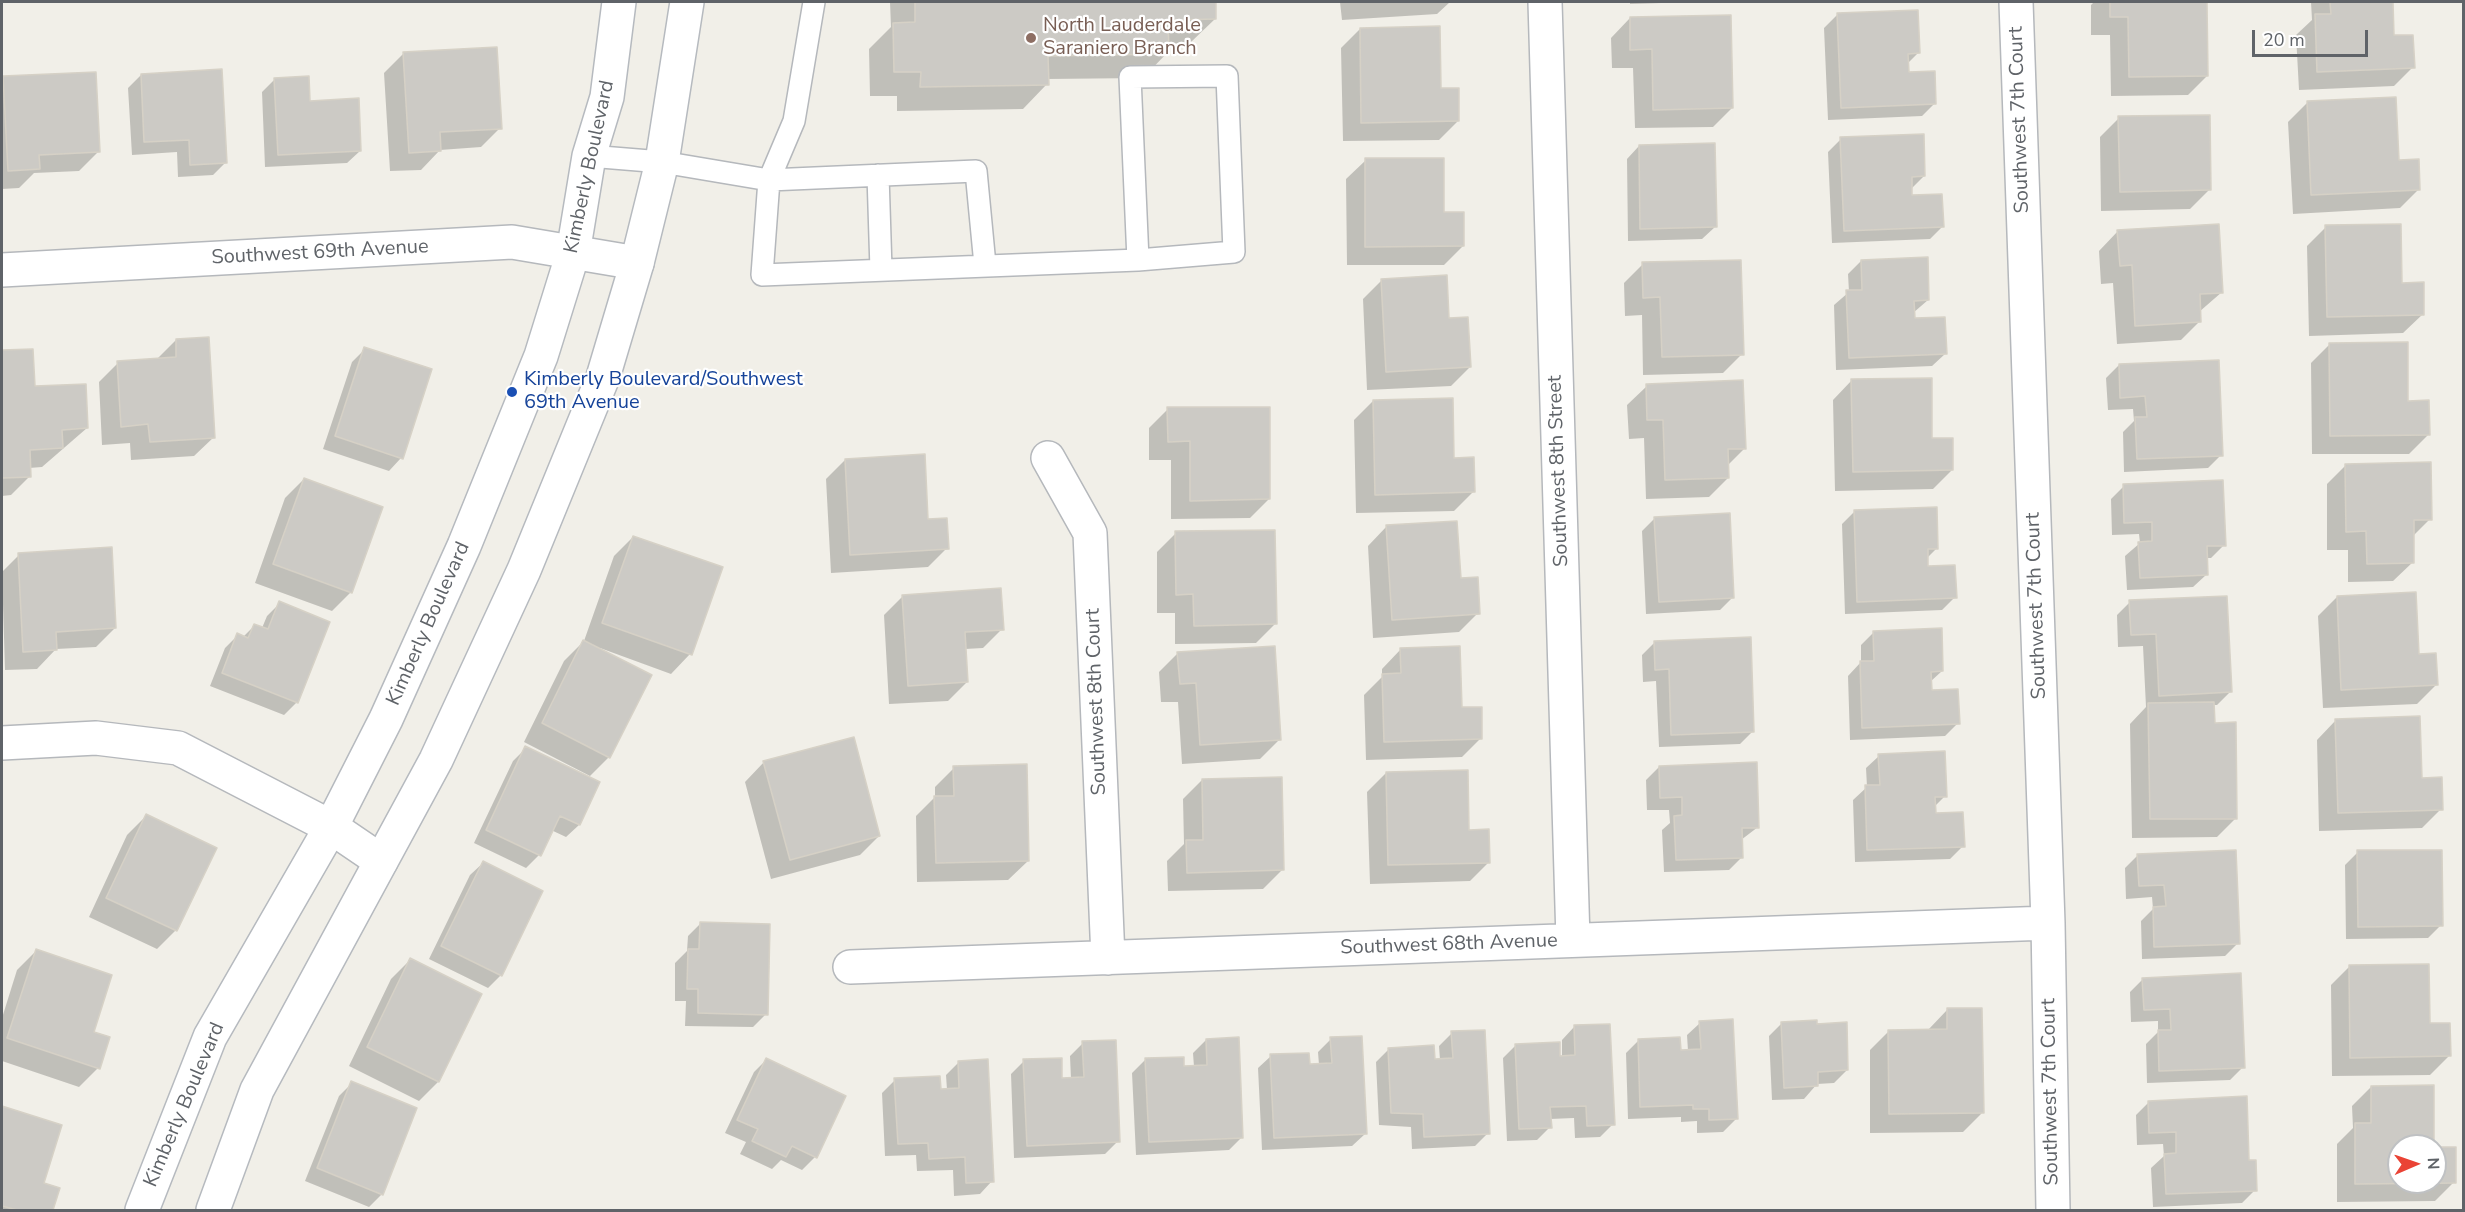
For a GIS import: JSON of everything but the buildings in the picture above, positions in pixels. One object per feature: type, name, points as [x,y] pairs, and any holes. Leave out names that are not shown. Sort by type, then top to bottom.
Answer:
[{"type":"street","name":"Kimberly Boulevard","points":[[141,1210],[210,1037],[332,827],[386,719],[464,546],[540,356],[573,253],[589,156],[607,97],[620,2]]},
{"type":"street","points":[[213,1210],[257,1090],[436,760],[524,570],[603,377],[637,263],[662,162],[687,2]]},
{"type":"street","name":"Southwest 8th Street","points":[[1545,2],[1573,940]]},
{"type":"street","name":"Southwest 7th Court","points":[[2016,2],[2048,922],[2053,1210]]},
{"type":"street","name":"Southwest 69th Avenue","points":[[2,270],[512,242],[637,263]]},
{"type":"street","name":"Southwest 8th Court","points":[[1048,458],[1090,533],[1108,958]]},
{"type":"street","points":[[2,743],[96,738],[178,748],[332,827],[381,861]]},
{"type":"street","name":"Southwest 68th Avenue","points":[[850,967],[2048,922]]},
{"type":"lane","points":[[814,2],[794,122],[769,180],[762,275],[1138,260],[1234,252],[1227,76],[1130,77],[1138,260]]},
{"type":"lane","points":[[589,156],[662,162],[769,180],[976,171],[985,266]]},
{"type":"lane","points":[[878,175],[881,270]]},
{"type":"place","name":"North Lauderdale Saraniero Branch","points":[[1031,38]]},
{"type":"place","name":"Kimberly Boulevard/Southwest 69th Avenue","points":[[512,392]]}]
